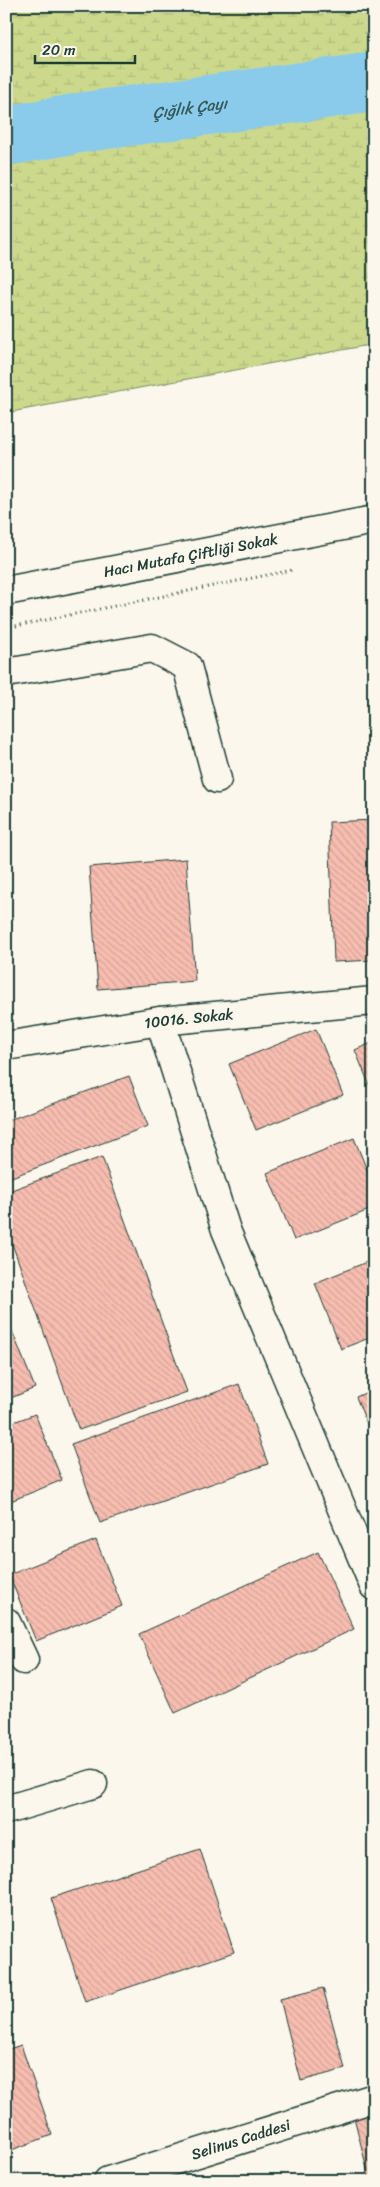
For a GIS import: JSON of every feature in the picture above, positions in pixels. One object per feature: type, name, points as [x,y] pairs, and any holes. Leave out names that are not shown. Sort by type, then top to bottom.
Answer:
[{"type":"street","name":"Hacı Mutafa Çiftliği Sokak","points":[[6,591],[374,520]]},
{"type":"street","points":[[6,673],[152,648],[187,666],[217,779]]},
{"type":"street","name":"10016. Sokak","points":[[6,1046],[160,1021],[374,1001]]},
{"type":"street","points":[[160,1021],[226,1230],[374,1586]]},
{"type":"street","points":[[6,1622],[24,1660]]},
{"type":"street","points":[[6,1810],[92,1784]]},
{"type":"street","name":"Selinus Caddesi","points":[[108,2181],[374,2098]]},
{"type":"path","points":[[6,628],[296,569]]},
{"type":"green space","points":[[6,6],[374,6],[374,344],[6,413]]},
{"type":"building","points":[[374,820],[374,960],[334,962],[329,822]]},
{"type":"building","points":[[186,859],[195,981],[98,989],[89,867]]},
{"type":"building","points":[[316,1029],[343,1095],[256,1130],[229,1064]]},
{"type":"building","points":[[374,1042],[374,1096],[355,1050]]},
{"type":"building","points":[[129,1076],[148,1126],[9,1178],[6,1171],[6,1121]]},
{"type":"building","points":[[354,1138],[374,1187],[374,1208],[294,1240],[267,1173]]},
{"type":"building","points":[[102,1157],[187,1392],[79,1430],[6,1227],[6,1192]]},
{"type":"building","points":[[374,1259],[374,1336],[341,1349],[315,1283]]},
{"type":"building","points":[[8,1321],[35,1388],[6,1400],[6,1322]]},
{"type":"building","points":[[239,1384],[268,1464],[100,1523],[71,1444]]},
{"type":"building","points":[[374,1389],[374,1441],[356,1397]]},
{"type":"building","points":[[35,1414],[62,1480],[6,1503],[6,1425]]},
{"type":"building","points":[[96,1540],[122,1606],[36,1641],[9,1575]]},
{"type":"building","points":[[318,1552],[354,1629],[175,1713],[139,1634]]},
{"type":"building","points":[[200,1849],[234,1952],[85,2002],[51,1898]]},
{"type":"building","points":[[323,1988],[345,2069],[301,2081],[280,1999]]},
{"type":"building","points":[[21,2045],[52,2135],[6,2152],[6,2050]]},
{"type":"building","points":[[374,2103],[374,2181],[370,2181],[352,2109]]},
{"type":"waterway","name":"Çığlık Çayı","points":[[6,136],[85,122],[374,82]]}]
